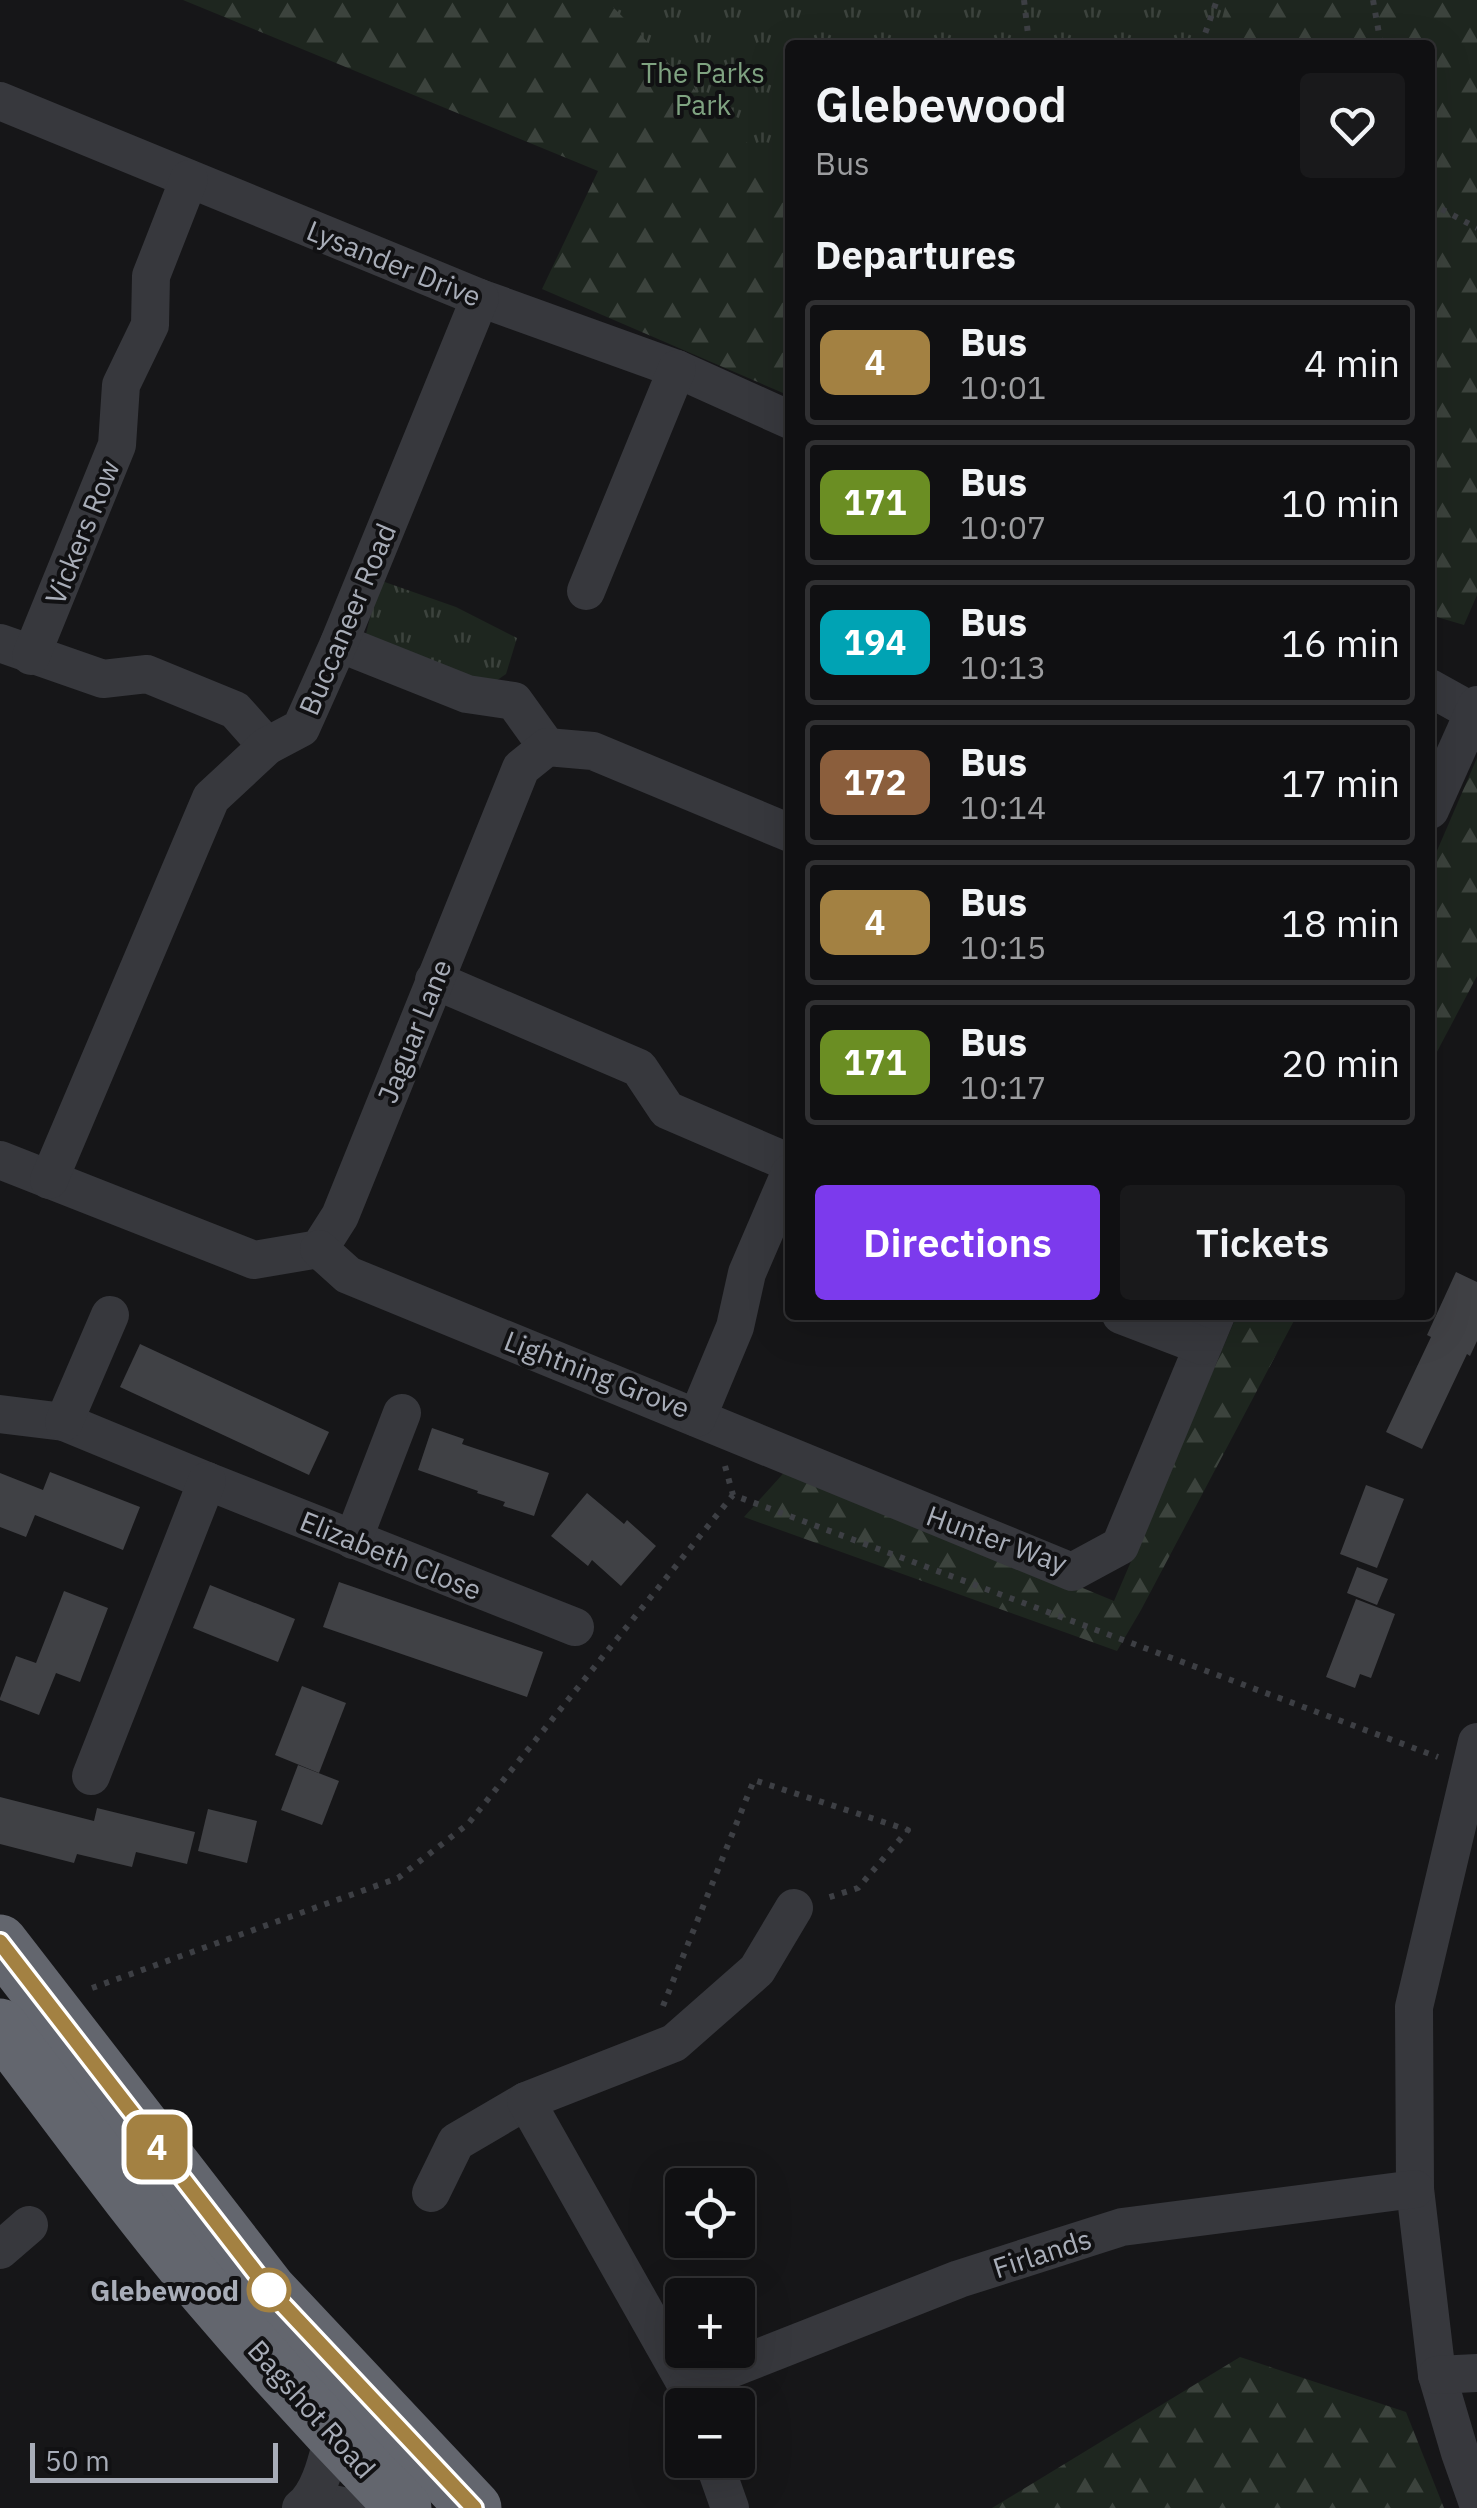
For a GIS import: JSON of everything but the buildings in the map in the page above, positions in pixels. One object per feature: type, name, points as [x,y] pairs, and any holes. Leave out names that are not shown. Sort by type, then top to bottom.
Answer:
[{"type":"highway","name":"Bagshot Road","points":[[0,1942],[269,2290],[474,2508]]},
{"type":"highway","name":"Bagshot Road","points":[[0,2026],[206,2292],[334,2437],[404,2508]]},
{"type":"highway","points":[[0,2068],[108,2169]]},
{"type":"street","name":"Lysander Drive","points":[[0,101],[480,298],[677,369],[785,418]]},
{"type":"street","name":"Vickers Row","points":[[16,649],[117,446],[122,385],[150,325],[151,276],[189,180]]},
{"type":"street","name":"Buccaneer Road","points":[[49,1180],[210,798],[266,746],[301,728],[480,298]]},
{"type":"street","points":[[586,591],[677,369]]},
{"type":"street","points":[[339,643],[467,694],[514,700],[547,747],[593,751],[785,831]]},
{"type":"street","points":[[16,649],[104,679],[147,674],[235,710],[266,746]]},
{"type":"street","points":[[1435,690],[1475,708],[1435,799]]},
{"type":"street","name":"Jaguar Lane","points":[[319,1249],[340,1216],[521,768],[547,747]]},
{"type":"street","points":[[434,980],[639,1068],[668,1110],[785,1161]]},
{"type":"street","points":[[0,1160],[254,1260],[319,1249]]},
{"type":"street","name":"Lightning Grove","points":[[319,1249],[348,1275],[698,1418],[734,1327],[746,1273],[785,1184]]},
{"type":"street","points":[[64,1422],[110,1315]]},
{"type":"street","points":[[1148,1320],[1209,1331]]},
{"type":"street","name":"Hunter Way","points":[[698,1418],[1072,1572],[1120,1546],[1209,1331]]},
{"type":"street","points":[[353,1540],[402,1413]]},
{"type":"street","name":"Elizabeth Close","points":[[0,1414],[64,1422],[575,1628]]},
{"type":"street","points":[[91,1776],[208,1482]]},
{"type":"street","points":[[1474,1756],[1414,2007],[1415,2189],[1437,2374],[1477,2501]]},
{"type":"street","points":[[431,2193],[456,2142],[526,2101],[674,2043],[758,1970],[794,1908]]},
{"type":"street","name":"Firlands","points":[[526,2101],[686,2388]]},
{"type":"street","name":"Firlands","points":[[708,2388],[958,2279],[1122,2227],[1415,2189]]},
{"type":"street","points":[[0,2250],[30,2225]]},
{"type":"street","points":[[1437,2374],[1477,2373]]},
{"type":"street","points":[[334,2437],[306,2504],[353,2508]]},
{"type":"street","points":[[719,2478],[730,2508]]},
{"type":"path","points":[[1024,0],[1027,40]]},
{"type":"path","points":[[1203,40],[1217,0]]},
{"type":"path","points":[[1373,0],[1380,40]]},
{"type":"path","points":[[1435,206],[1477,228]]},
{"type":"path","points":[[92,1988],[398,1878],[468,1824],[733,1495],[1474,1756]]},
{"type":"path","points":[[674,2043],[658,2018],[754,1780],[908,1830],[858,1888],[794,1908]]},
{"type":"green space","points":[[183,0],[606,0],[785,181],[785,394],[542,289],[598,171]]},
{"type":"green space","name":"The Parks Park","points":[[536,0],[1263,0],[1250,40],[785,40],[785,357]]},
{"type":"green space","points":[[1227,0],[1477,0],[1477,595],[1464,625],[1435,616],[1435,40],[1216,40]]},
{"type":"green space","points":[[379,580],[456,607],[517,638],[506,674],[496,681],[454,674],[366,634]]},
{"type":"green space","points":[[1477,758],[1477,976],[1435,1056],[1435,855]]},
{"type":"green space","points":[[1235,1320],[1294,1320],[1117,1651],[744,1517],[790,1466],[1114,1601]]},
{"type":"green space","points":[[1240,2357],[1406,2412],[1444,2508],[992,2508]]},
{"type":"bus line","name":"4","points":[[0,1942],[269,2290],[474,2508]]},
{"type":"place","name":"Glebewood","points":[[269,2290]]}]
